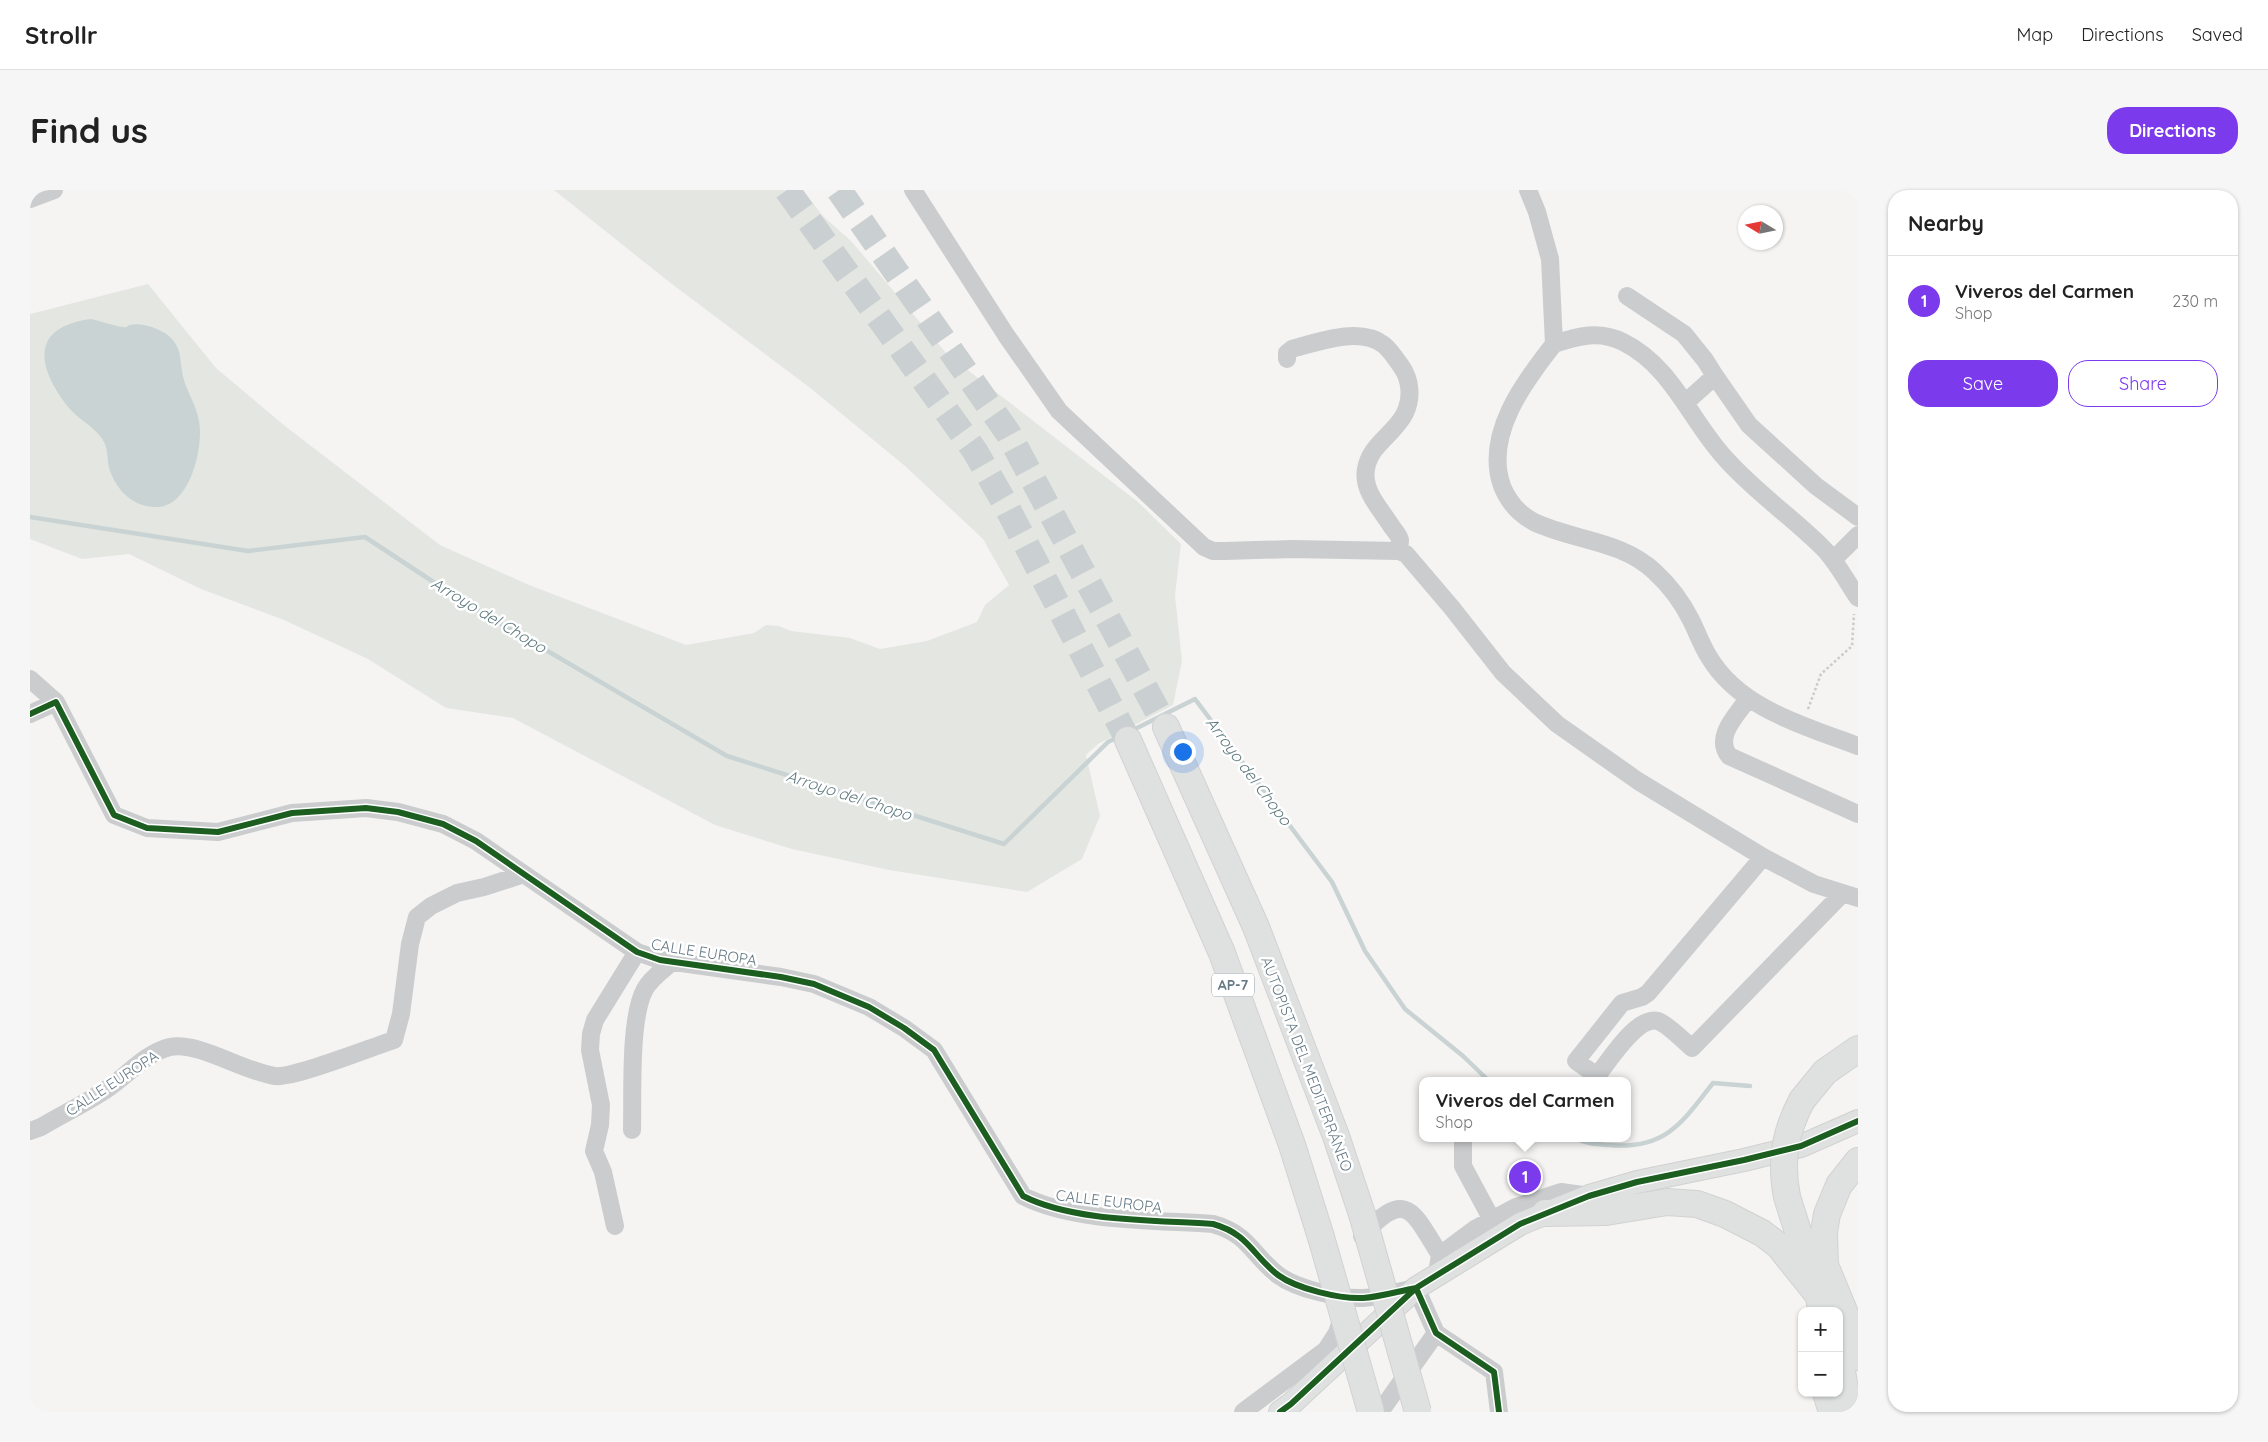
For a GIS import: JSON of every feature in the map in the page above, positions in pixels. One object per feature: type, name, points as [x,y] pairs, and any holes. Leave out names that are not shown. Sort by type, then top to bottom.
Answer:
[{"type":"highway","name":"AUTOPISTA DEL MEDITERRÁNEO","points":[[1166,727],[1256,927],[1336,1136],[1418,1412]]},
{"type":"highway","name":"AP-7","points":[[1128,740],[1222,953],[1292,1145],[1321,1237],[1371,1412]]},
{"type":"highway","points":[[1822,1306],[1787,1197],[1783,1161],[1785,1143],[1789,1127],[1802,1100],[1824,1072],[1858,1050]]},
{"type":"highway","points":[[1858,1161],[1839,1185],[1827,1214],[1824,1232],[1826,1265],[1850,1328],[1858,1357]]},
{"type":"highway","points":[[1545,1213],[1606,1212],[1667,1202],[1697,1204],[1725,1214],[1762,1233],[1779,1246],[1822,1306]]},
{"type":"highway","points":[[1823,1412],[1825,1397]]},
{"type":"highway","points":[[1829,1397],[1844,1411]]},
{"type":"highway","points":[[1843,1397],[1844,1411]]},
{"type":"main road","points":[[1280,1412],[1416,1288],[1438,1265],[1545,1213],[1589,1196],[1637,1182],[1801,1146],[1858,1122]]},
{"type":"street","points":[[30,199],[54,190]]},
{"type":"street","points":[[913,190],[1006,335],[1059,411],[1204,547],[1224,551],[1292,549],[1400,551],[1406,554],[1452,608],[1503,673],[1557,724],[1638,781],[1763,856],[1814,884],[1851,895],[1692,1048],[1659,1022],[1651,1021],[1638,1026],[1597,1076],[1576,1061],[1622,1003],[1642,998],[1648,993],[1763,856]]},
{"type":"street","points":[[1528,190],[1537,212],[1550,259],[1554,344],[1525,384],[1500,436],[1497,452],[1498,474],[1506,497],[1516,509],[1533,521],[1620,549],[1654,571],[1671,589],[1690,617],[1708,657],[1724,678],[1748,699],[1802,724],[1858,746]]},
{"type":"street","points":[[1627,296],[1684,334],[1705,360],[1714,376],[1749,425],[1816,486],[1858,517]]},
{"type":"street","points":[[1554,344],[1591,334],[1600,334],[1624,342],[1656,365],[1685,403],[1708,440],[1732,467],[1825,549],[1856,603]]},
{"type":"street","points":[[1286,359],[1286,355],[1290,350],[1336,337],[1367,337],[1377,340],[1386,346],[1405,372],[1409,385],[1410,399],[1406,412],[1399,424],[1378,444],[1370,456],[1366,469],[1366,484],[1372,497],[1400,539],[1400,551]]},
{"type":"street","points":[[1685,403],[1714,376]]},
{"type":"street","points":[[1833,560],[1858,534]]},
{"type":"street","points":[[30,679],[56,702],[30,714]]},
{"type":"street","points":[[1748,699],[1723,737],[1724,749],[1729,756],[1858,814]]},
{"type":"street","name":"CALLE EUROPA","points":[[56,702],[114,815],[147,828],[218,832],[292,814],[366,808],[398,812],[443,824],[476,841],[637,952],[672,962],[781,977],[814,984],[869,1007],[904,1028],[934,1050],[1023,1196],[1040,1205],[1076,1213],[1213,1224],[1229,1228],[1242,1237],[1278,1275],[1328,1294],[1349,1296]]},
{"type":"street","name":"CALLE EUROPA","points":[[30,1131],[41,1127],[108,1088],[142,1061],[170,1047],[190,1047],[254,1071],[277,1077],[394,1040],[401,1014],[410,944],[417,917],[431,906],[457,893],[484,887],[524,874]]},
{"type":"street","points":[[615,1226],[603,1172],[594,1151],[602,1105],[590,1050],[591,1034],[595,1020],[637,952]]},
{"type":"street","points":[[632,1130],[635,1033],[640,1004],[645,989],[672,962]]},
{"type":"street","points":[[1463,1142],[1463,1166],[1492,1220]]},
{"type":"street","points":[[1362,1225],[1396,1210],[1406,1209],[1415,1215],[1438,1265],[1475,1229],[1516,1206],[1561,1192],[1589,1196]]},
{"type":"street","points":[[1243,1412],[1326,1350],[1337,1332],[1349,1296],[1363,1298],[1416,1288],[1436,1333],[1494,1372],[1499,1412]]},
{"type":"street","points":[[1380,1412],[1436,1333]]},
{"type":"path","points":[[1802,724],[1822,674],[1852,646],[1856,603]]},
{"type":"shaded area","points":[[554,190],[803,190],[822,215],[852,242],[947,354],[1138,502],[1181,544],[1175,595],[1182,661],[1173,705],[1098,744],[1086,755],[1100,816],[1082,859],[1027,892],[889,870],[792,849],[715,825],[513,718],[446,708],[368,659],[284,620],[201,589],[129,554],[82,559],[30,539],[30,314],[148,284],[216,368],[285,426],[440,545],[529,585],[686,645],[754,633],[766,625],[779,626],[791,631],[850,638],[880,649],[927,641],[977,622],[985,605],[1009,585],[983,539],[905,466],[809,387],[668,281]]},
{"type":"shaded area","points":[[91,319],[115,326],[126,327],[135,324],[153,328],[172,339],[180,354],[183,377],[197,414],[200,432],[197,459],[192,473],[179,497],[169,504],[149,507],[133,501],[121,490],[112,476],[106,448],[101,437],[69,408],[50,378],[45,363],[45,351],[49,340],[57,330],[71,323]]},
{"type":"waterway","name":"Arroyo del Chopo","points":[[30,517],[248,551],[365,537],[467,604],[727,756],[1004,844],[1108,742],[1120,736]]},
{"type":"waterway","name":"Arroyo del Chopo","points":[[1131,731],[1195,699],[1332,882],[1365,951],[1405,1009],[1463,1056],[1485,1077]]},
{"type":"waterway","name":"Arroyo del Chopo","points":[[1584,1142],[1609,1145],[1645,1143],[1658,1138],[1681,1122],[1713,1083],[1750,1086]]},
{"type":"tunnel","points":[[787,190],[975,451],[1003,500],[1128,740]]},
{"type":"tunnel","points":[[839,190],[1008,433],[1166,727]]},
{"type":"cycle path","points":[[30,714],[56,702],[114,815],[147,828],[218,832],[292,813],[366,808],[398,812],[443,824],[476,841],[637,952],[660,960],[781,977],[814,984],[869,1007],[904,1028],[934,1050],[1023,1196],[1043,1205],[1066,1211],[1115,1218],[1213,1224],[1225,1228],[1243,1239],[1269,1267],[1286,1280],[1307,1289],[1331,1295],[1363,1298],[1416,1288]]},
{"type":"cycle path","points":[[1280,1412],[1416,1288],[1520,1224],[1589,1196],[1637,1182],[1801,1146],[1858,1121]]},
{"type":"cycle path","points":[[1416,1288],[1436,1333],[1494,1372],[1499,1412]]},
{"type":"place","name":"Viveros del Carmen","points":[[1525,1177]]}]
